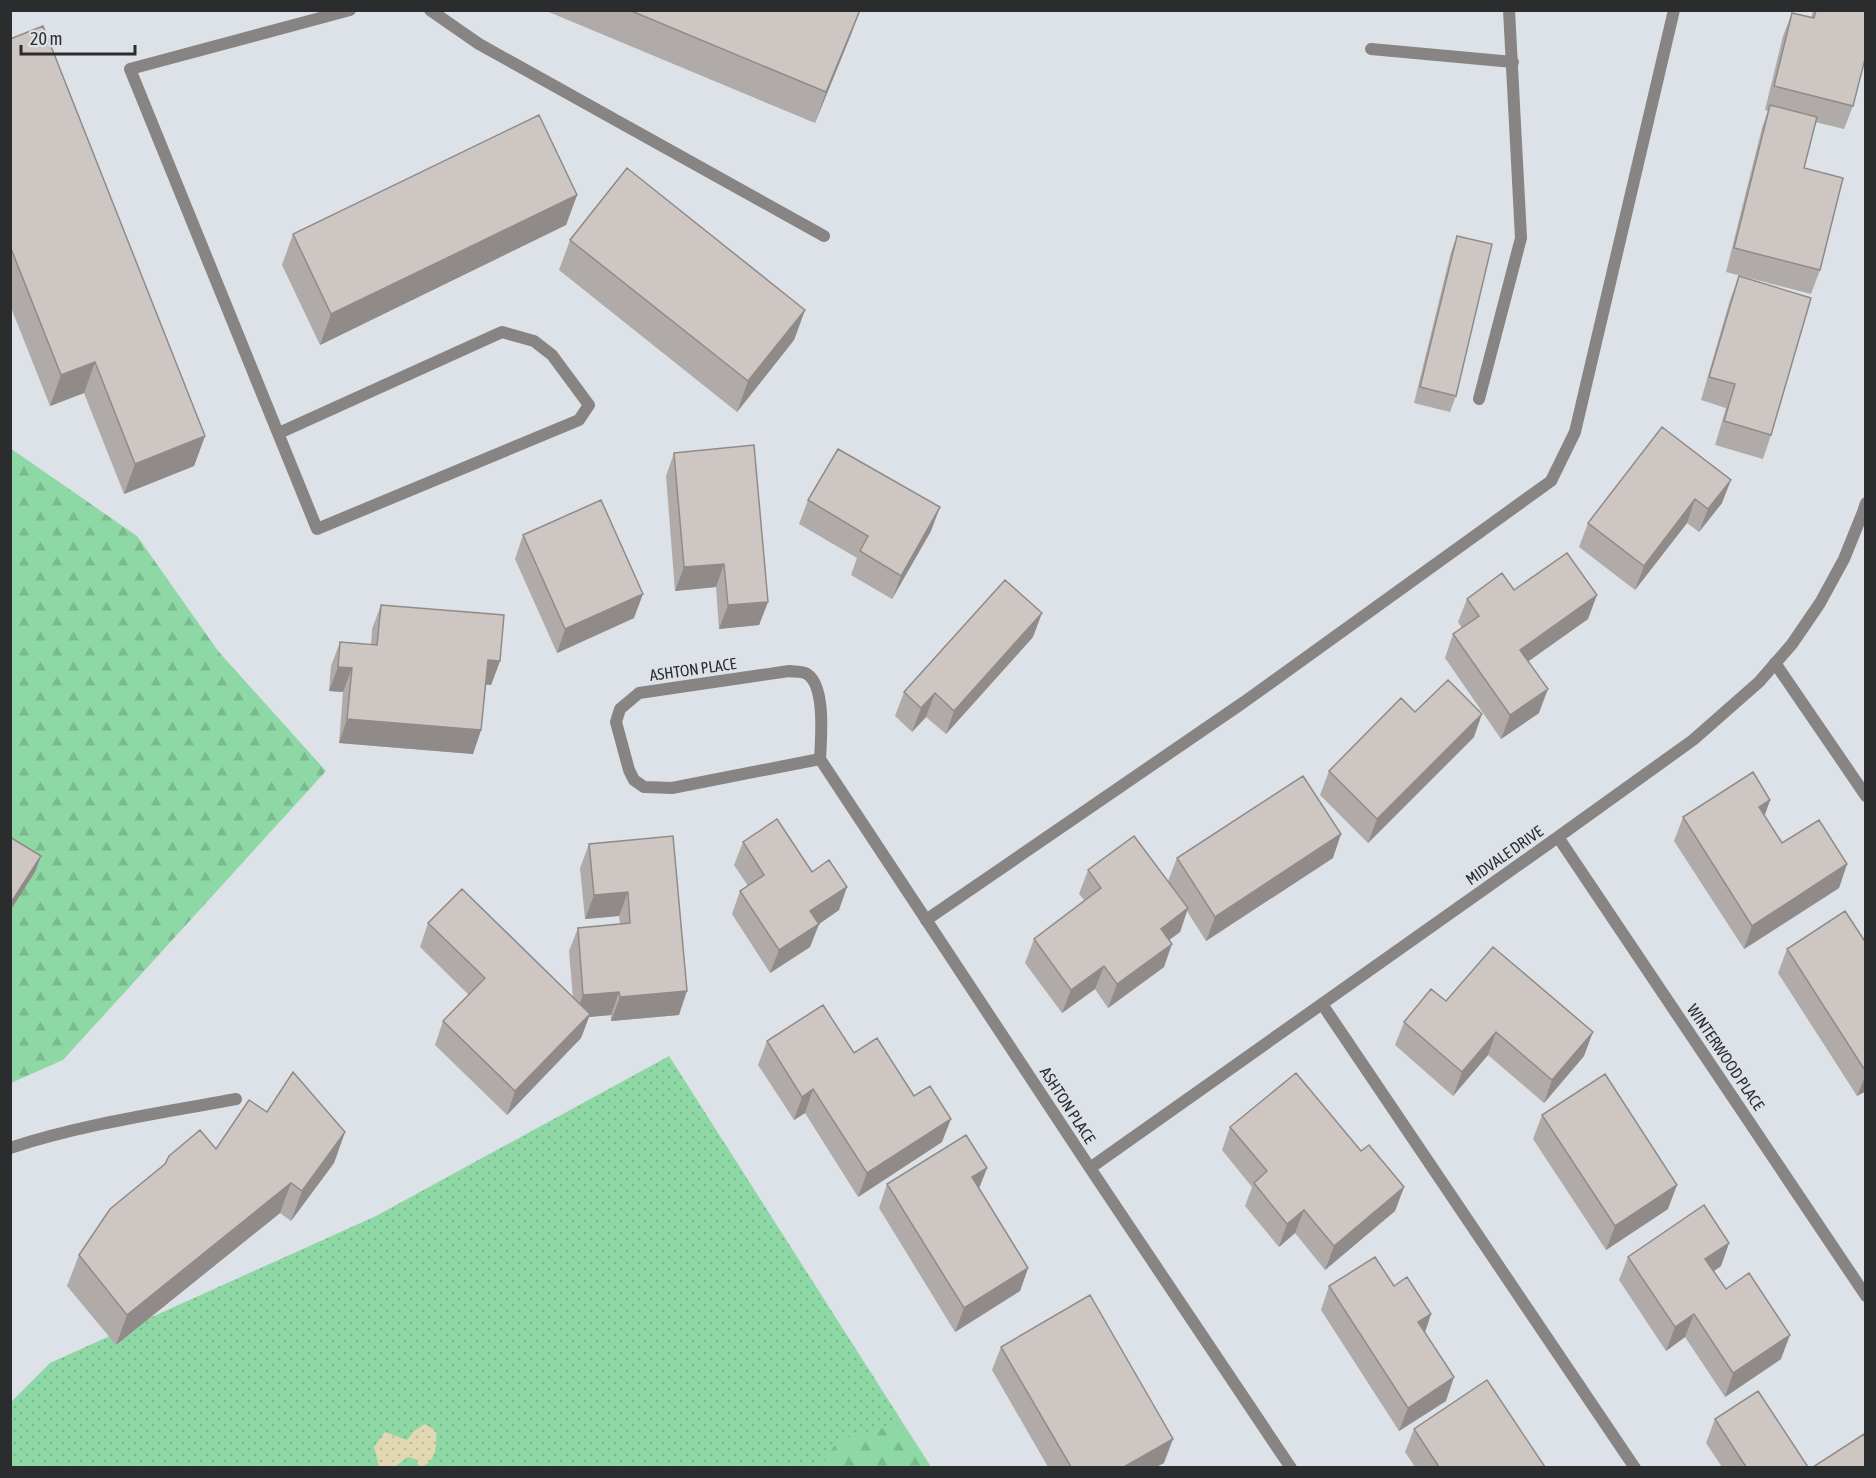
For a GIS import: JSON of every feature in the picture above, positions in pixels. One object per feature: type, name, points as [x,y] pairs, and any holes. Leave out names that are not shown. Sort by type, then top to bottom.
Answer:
[{"type":"street","points":[[279,433],[502,332],[534,341],[552,355],[589,405],[579,420],[317,529],[130,69],[350,10]]},
{"type":"street","points":[[430,10],[479,44],[824,236]]},
{"type":"street","points":[[1479,399],[1521,238],[1509,10]]},
{"type":"street","points":[[926,920],[1244,702],[1551,482],[1575,432],[1674,10]]},
{"type":"street","points":[[1371,49],[1513,62]]},
{"type":"street","name":"MIDVALE DRIVE","points":[[1090,1168],[1693,740],[1759,682],[1792,644],[1820,603],[1844,559],[1866,503]]},
{"type":"street","points":[[1775,663],[1866,796]]},
{"type":"street","name":"ASHTON PLACE","points":[[820,759],[672,788],[644,787],[634,780],[629,770],[616,722],[620,709],[639,693],[789,671],[805,673],[815,682],[822,718],[820,759],[1291,1467]]},
{"type":"street","name":"WINTERWOOD PLACE","points":[[1558,837],[1866,1296]]},
{"type":"street","points":[[1322,1004],[1635,1467]]},
{"type":"street","points":[[10,1148],[31,1141],[126,1120],[236,1100]]},
{"type":"green space","points":[[10,448],[137,536],[218,651],[326,771],[63,1060],[11,1083]]},
{"type":"green space","points":[[669,1056],[931,1467],[11,1468],[11,1402],[50,1363],[376,1216]]},
{"type":"green space","points":[[902,1423],[931,1467],[821,1467],[838,1440]]},
{"type":"sand","points":[[425,1424],[436,1431],[436,1448],[429,1462],[420,1467],[415,1459],[407,1457],[395,1467],[379,1466],[374,1447],[385,1432],[407,1440],[414,1431]]},
{"type":"building","points":[[629,10],[860,10],[826,92]]},
{"type":"building","points":[[1816,10],[1866,10],[1866,55],[1853,106],[1774,86],[1792,13],[1814,18]]},
{"type":"building","points":[[43,26],[205,436],[135,464],[95,362],[61,375],[10,246],[10,39]]},
{"type":"building","points":[[1770,105],[1817,117],[1804,168],[1843,178],[1820,270],[1734,248]]},
{"type":"building","points":[[539,115],[577,195],[331,314],[293,234]]},
{"type":"building","points":[[627,168],[805,310],[748,381],[570,240]]},
{"type":"building","points":[[1457,236],[1492,244],[1456,396],[1420,387]]},
{"type":"building","points":[[1739,276],[1811,298],[1771,435],[1724,421],[1735,384],[1709,377]]},
{"type":"building","points":[[1662,427],[1731,480],[1708,509],[1695,499],[1644,566],[1588,523]]},
{"type":"building","points":[[754,445],[768,602],[728,605],[724,564],[684,567],[674,453]]},
{"type":"building","points":[[838,449],[940,507],[901,576],[860,551],[868,536],[808,500]]},
{"type":"building","points":[[601,500],[643,594],[565,629],[523,535]]},
{"type":"building","points":[[1567,553],[1597,595],[1520,650],[1548,689],[1510,715],[1453,634],[1479,616],[1467,599],[1502,573],[1514,590]]},
{"type":"building","points":[[1005,580],[1042,613],[954,711],[935,693],[921,708],[904,692]]},
{"type":"building","points":[[381,605],[504,615],[500,661],[488,660],[481,730],[347,719],[352,668],[338,667],[340,642],[377,645]]},
{"type":"building","points":[[1448,680],[1482,714],[1377,819],[1329,771],[1401,698],[1415,712]]},
{"type":"building","points":[[1753,772],[1770,800],[1759,807],[1782,843],[1819,820],[1847,864],[1752,926],[1683,817]]},
{"type":"building","points":[[1303,776],[1341,834],[1215,917],[1177,858]]},
{"type":"building","points":[[777,819],[812,872],[829,860],[847,887],[810,911],[819,924],[779,950],[740,891],[764,875],[743,842]]},
{"type":"building","points":[[673,836],[687,991],[620,997],[619,992],[583,995],[578,928],[630,923],[628,892],[594,895],[589,844]]},
{"type":"building","points":[[1134,836],[1188,908],[1161,929],[1172,944],[1117,984],[1104,966],[1071,990],[1034,939],[1101,888],[1088,870]]},
{"type":"building","points":[[10,837],[41,856],[10,904]]},
{"type":"building","points":[[462,889],[590,1014],[515,1091],[443,1021],[485,978],[428,923]]},
{"type":"building","points":[[1845,911],[1866,943],[1866,1072],[1787,949]]},
{"type":"building","points":[[1493,947],[1593,1032],[1552,1080],[1496,1032],[1462,1072],[1404,1022],[1431,989],[1446,1001]]},
{"type":"building","points":[[823,1005],[854,1053],[877,1038],[914,1096],[930,1086],[951,1119],[867,1173],[813,1089],[802,1097],[767,1041]]},
{"type":"building","points":[[293,1072],[345,1132],[302,1191],[291,1183],[127,1315],[79,1255],[110,1209],[165,1164],[169,1156],[200,1130],[216,1149],[249,1100],[267,1112]]},
{"type":"building","points":[[1296,1073],[1361,1151],[1369,1145],[1404,1187],[1334,1246],[1304,1210],[1287,1224],[1254,1183],[1267,1171],[1230,1127]]},
{"type":"building","points":[[1605,1074],[1677,1185],[1615,1226],[1542,1115]]},
{"type":"building","points":[[966,1135],[987,1168],[972,1177],[1028,1268],[964,1308],[887,1184]]},
{"type":"building","points":[[1704,1205],[1729,1243],[1705,1259],[1726,1289],[1749,1273],[1790,1335],[1733,1373],[1694,1314],[1675,1327],[1628,1257]]},
{"type":"building","points":[[1375,1257],[1394,1286],[1407,1277],[1431,1314],[1418,1322],[1454,1377],[1408,1408],[1329,1286]]},
{"type":"building","points":[[1090,1295],[1173,1439],[1124,1467],[1071,1467],[1001,1347]]},
{"type":"building","points":[[1487,1380],[1545,1467],[1439,1467],[1414,1429]]},
{"type":"building","points":[[1758,1391],[1808,1467],[1746,1467],[1715,1419]]},
{"type":"building","points":[[1864,1434],[1866,1437],[1866,1467],[1813,1467]]}]
